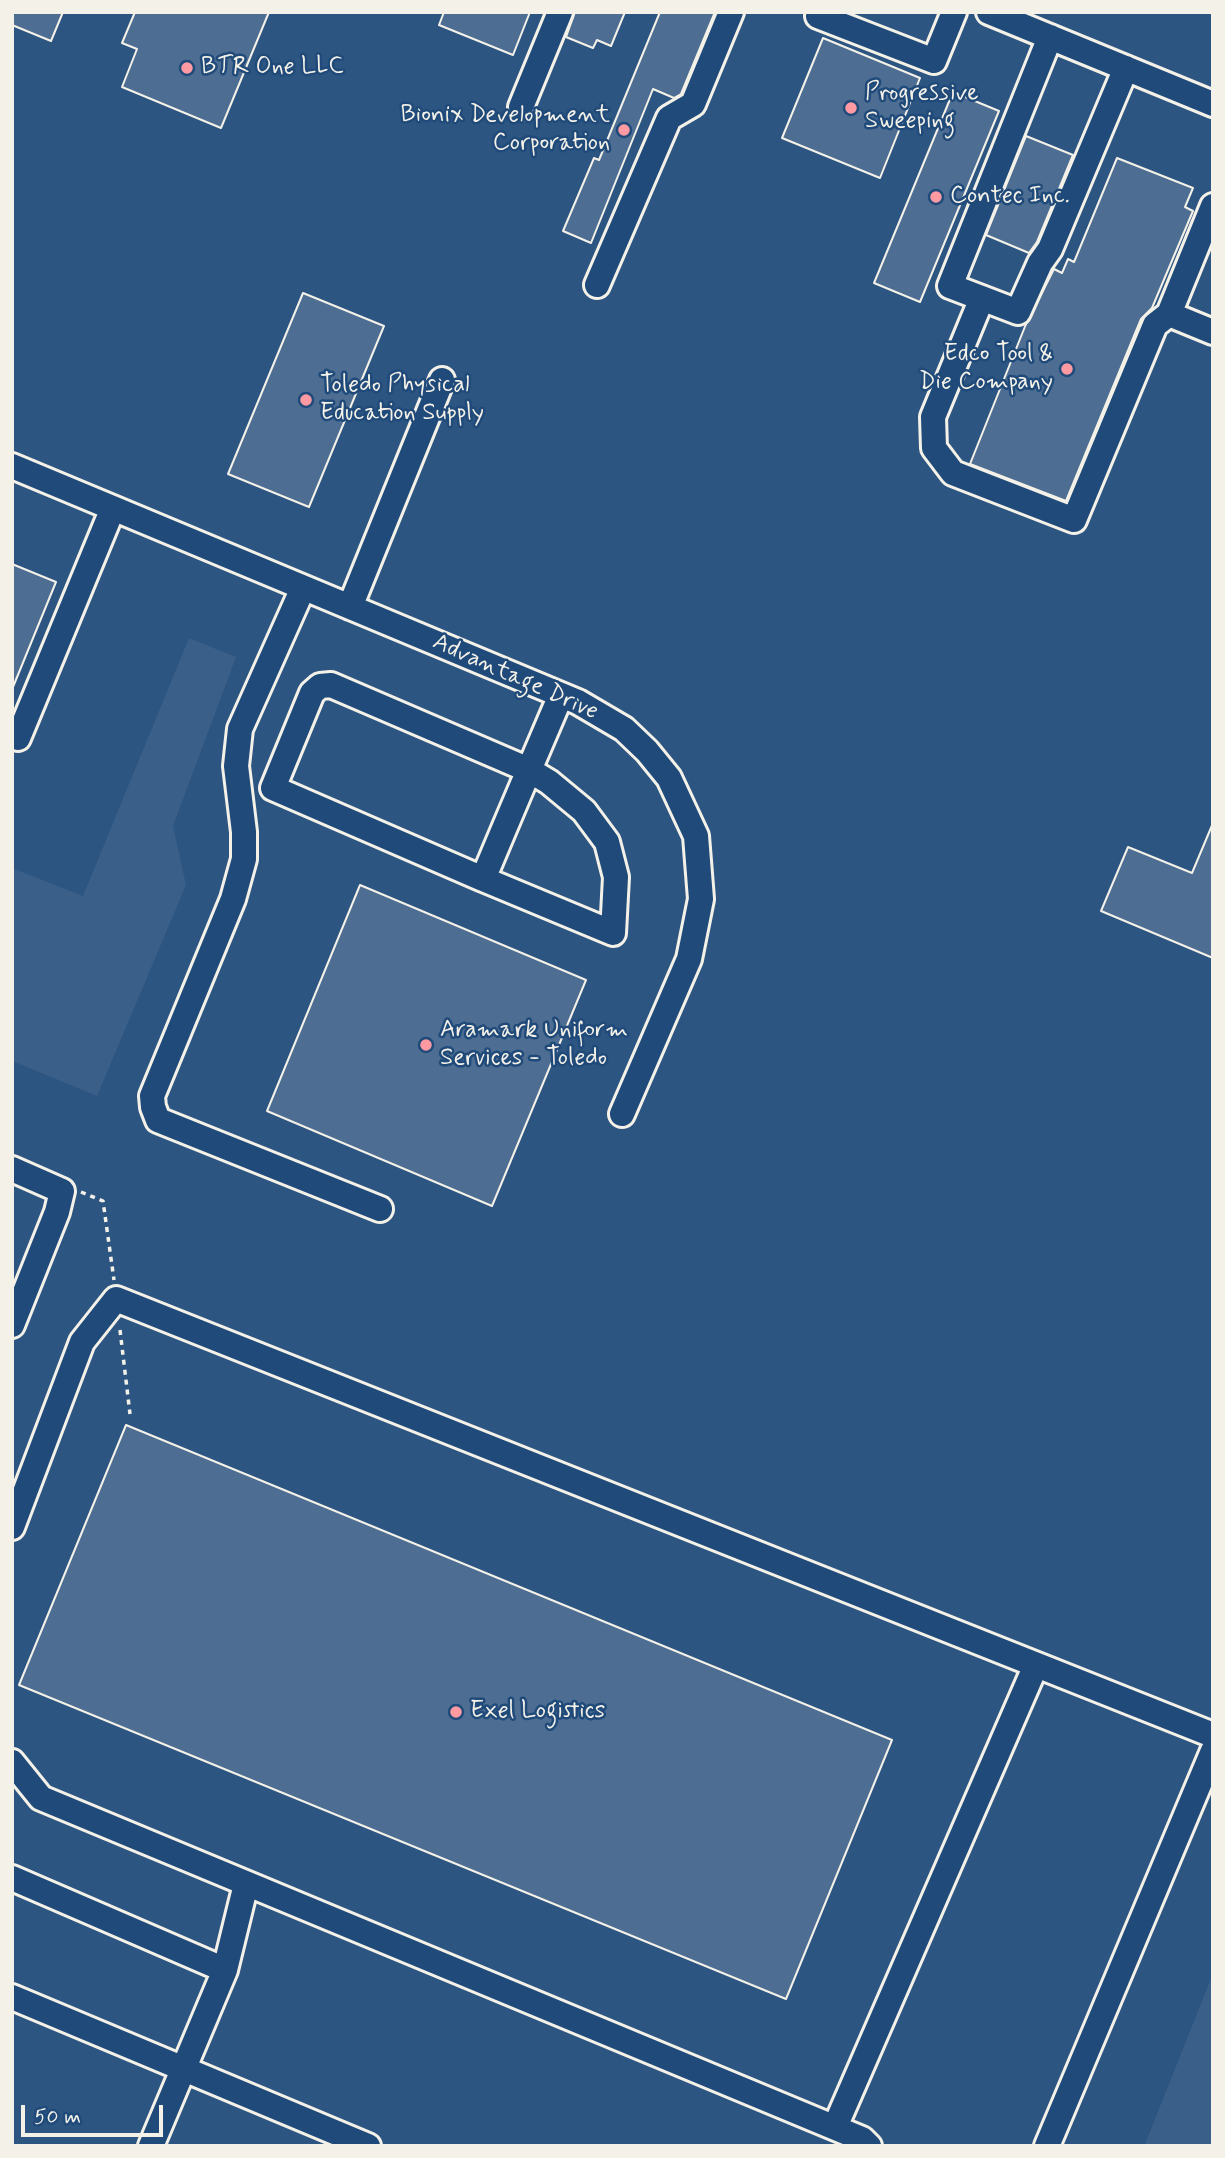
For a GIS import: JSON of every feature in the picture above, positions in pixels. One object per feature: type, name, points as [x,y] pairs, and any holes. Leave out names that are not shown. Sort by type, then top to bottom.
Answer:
[{"type":"street","points":[[521,107],[560,12]]},
{"type":"street","points":[[597,285],[669,118],[693,104],[731,12]]},
{"type":"street","points":[[820,12],[818,16],[934,61],[954,12]]},
{"type":"street","points":[[989,12],[1213,104]]},
{"type":"street","points":[[1050,37],[950,286],[1018,312],[1040,263],[1050,249],[1126,68]]},
{"type":"street","points":[[982,298],[933,417],[934,448],[953,474],[1074,520],[1155,325],[1169,314],[1213,206]]},
{"type":"street","points":[[1169,314],[1213,332]]},
{"type":"street","points":[[351,607],[442,380]]},
{"type":"street","name":"Advantage Drive","points":[[12,466],[561,695],[598,712],[624,729],[647,751],[669,778],[696,836],[701,899],[695,940],[689,959],[622,1114]]},
{"type":"street","points":[[18,738],[113,508]]},
{"type":"street","points":[[303,588],[240,729],[236,766],[244,832],[244,859],[233,899],[152,1096],[153,1108],[158,1120],[380,1209]]},
{"type":"street","points":[[238,790],[273,788],[613,933],[616,877],[607,842],[584,811],[549,782],[529,770],[331,685],[320,686],[312,693],[273,788]]},
{"type":"street","points":[[483,879],[561,695]]},
{"type":"street","points":[[12,1325],[57,1212],[62,1191],[15,1178]]},
{"type":"street","points":[[12,1527],[82,1342],[117,1298],[1213,1735]]},
{"type":"street","points":[[835,2127],[1036,1665]]},
{"type":"street","points":[[1047,2146],[1213,1751]]},
{"type":"street","points":[[12,1762],[41,1798],[862,2138],[869,2146]]},
{"type":"street","points":[[12,1878],[225,1970]]},
{"type":"street","points":[[151,2146],[225,1970],[246,1884]]},
{"type":"street","points":[[12,1997],[368,2146]]},
{"type":"shaded area","points":[[12,12],[1213,12],[1213,1973],[1144,2146],[12,2146]]},
{"type":"shaded area","points":[[189,638],[236,657],[173,826],[186,885],[97,1096],[12,1061],[12,868],[83,896]]},
{"type":"shaded area","points":[[1213,1973],[1213,2146],[1144,2146]]},
{"type":"building","points":[[12,12],[63,12],[51,41],[12,25]]},
{"type":"building","name":"BTR One LLC","points":[[135,12],[269,12],[221,128],[122,87],[137,49],[122,43]]},
{"type":"building","points":[[444,12],[530,12],[513,55],[439,25]]},
{"type":"building","points":[[575,12],[625,12],[611,46],[597,40],[593,48],[566,37]]},
{"type":"building","name":"Bionix Development Corporation","points":[[660,12],[715,12],[681,94],[674,98],[653,89],[591,243],[563,231],[594,158],[599,160]]},
{"type":"building","name":"Progressive Sweeping","points":[[823,38],[920,78],[880,178],[782,138]]},
{"type":"building","name":"Contec Inc.","points":[[953,92],[999,111],[920,302],[874,283]]},
{"type":"building","points":[[1026,136],[1073,155],[1037,242],[1029,253],[986,235]]},
{"type":"building","name":"Edco Tool & Die Company","points":[[1117,158],[1193,188],[1185,207],[1193,211],[1152,308],[1141,319],[1066,501],[970,464],[1026,324],[1054,269],[1062,273],[1068,259],[1074,262]]},
{"type":"building","name":"Toledo Physical Education Supply","points":[[303,293],[384,326],[309,507],[228,474]]},
{"type":"building","points":[[12,564],[56,582],[13,687],[12,686]]},
{"type":"building","points":[[1213,823],[1213,958],[1101,911],[1128,847],[1192,873]]},
{"type":"building","name":"Aramark Uniform Services - Toledo","points":[[360,885],[586,980],[492,1206],[267,1111]]},
{"type":"building","name":"Exel Logistics","points":[[126,1425],[892,1740],[786,1999],[19,1685]]},
{"type":"place","name":"BTR One LLC","points":[[187,68]]},
{"type":"place","name":"Progressive Sweeping","points":[[851,108]]},
{"type":"place","name":"Bionix Development Corporation","points":[[624,130]]},
{"type":"place","name":"Contec Inc.","points":[[936,197]]},
{"type":"place","name":"Edco Tool & Die Company","points":[[1067,369]]},
{"type":"place","name":"Toledo Physical Education Supply","points":[[306,400]]},
{"type":"place","name":"Aramark Uniform Services - Toledo","points":[[426,1045]]},
{"type":"place","name":"Exel Logistics","points":[[456,1712]]}]
